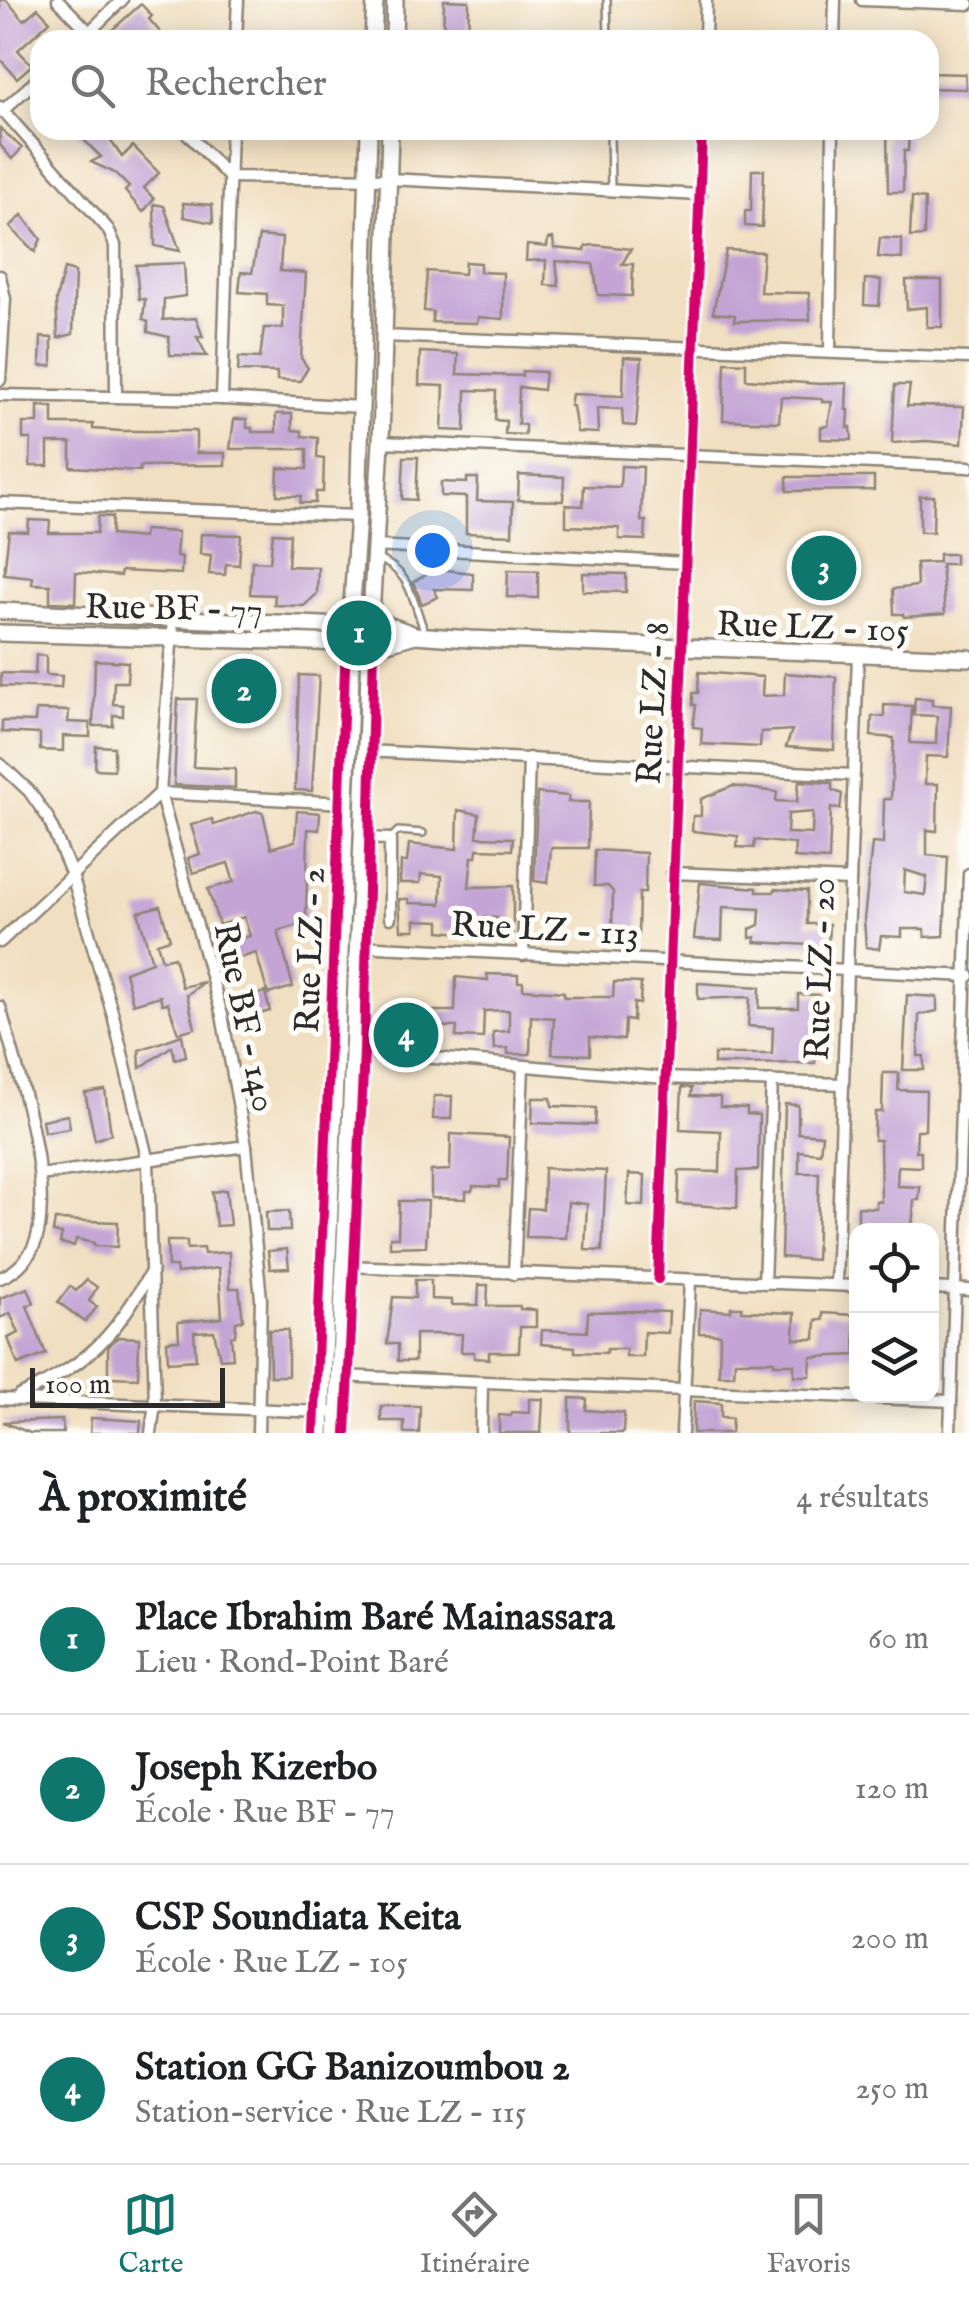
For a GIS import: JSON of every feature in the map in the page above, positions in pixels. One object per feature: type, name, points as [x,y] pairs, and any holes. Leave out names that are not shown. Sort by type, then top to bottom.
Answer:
[{"type":"main road","points":[[374,30],[375,0]]},
{"type":"main road","points":[[394,30],[395,0]]},
{"type":"main road","points":[[369,140],[358,516],[348,622],[349,646],[361,652],[372,649],[380,635],[373,619],[374,552],[390,140]]},
{"type":"main road","name":"Rue BF - 77","points":[[0,611],[348,622]]},
{"type":"main road","points":[[348,622],[360,615],[373,619]]},
{"type":"main road","name":"Rue LZ - 105","points":[[373,619],[420,636],[969,658]]},
{"type":"main road","name":"Rue BF - 77","points":[[0,633],[349,646]]},
{"type":"main road","name":"Rue LZ - 105","points":[[372,649],[420,636]]},
{"type":"main road","name":"Rue LZ - 2","points":[[337,1433],[349,646]]},
{"type":"main road","name":"Rue LZ - 2","points":[[321,1433],[336,1412],[340,1376],[372,649]]},
{"type":"street","points":[[58,0],[83,30]]},
{"type":"street","points":[[95,30],[122,0]]},
{"type":"street","points":[[236,30],[238,0]]},
{"type":"street","points":[[705,30],[706,0]]},
{"type":"street","points":[[834,0],[834,30]]},
{"type":"street","points":[[862,0],[969,4]]},
{"type":"street","points":[[30,85],[1,110],[108,229],[115,245],[116,396]]},
{"type":"street","points":[[194,140],[229,177],[367,178],[701,195]]},
{"type":"street","points":[[222,399],[231,140]]},
{"type":"street","name":"Rue LZ - 8","points":[[658,1280],[702,140]]},
{"type":"street","points":[[830,352],[833,140]]},
{"type":"street","points":[[0,380],[1,282]]},
{"type":"street","points":[[382,336],[969,358]]},
{"type":"street","points":[[0,395],[222,399],[361,407]]},
{"type":"street","points":[[380,442],[969,467]]},
{"type":"street","points":[[0,503],[358,516]]},
{"type":"street","points":[[374,552],[686,563]]},
{"type":"street","name":"Rue BF - 140","points":[[173,618],[160,793],[222,1015],[246,1146],[261,1299],[258,1433]]},
{"type":"street","name":"Rue LZ - 20","points":[[836,1286],[858,654]]},
{"type":"street","points":[[365,750],[854,775]]},
{"type":"street","points":[[523,955],[530,758]]},
{"type":"street","points":[[0,764],[29,791],[48,818],[72,876],[113,1015],[148,1162],[155,1403],[151,1433]]},
{"type":"street","points":[[0,942],[160,793],[345,803]]},
{"type":"street","points":[[361,838],[390,839],[390,918]]},
{"type":"street","points":[[672,873],[850,880]]},
{"type":"street","points":[[950,1433],[969,874]]},
{"type":"street","name":"Rue LZ - 113","points":[[358,946],[967,976]]},
{"type":"street","points":[[0,1006],[40,1175],[38,1236],[29,1258],[0,1278]]},
{"type":"street","points":[[354,1051],[665,1078],[843,1084]]},
{"type":"street","points":[[514,1274],[523,1068]]},
{"type":"street","points":[[764,1283],[772,1081]]},
{"type":"street","points":[[40,1175],[246,1146]]},
{"type":"street","points":[[346,1266],[849,1286]]},
{"type":"street","points":[[14,1399],[58,1378],[98,1348],[126,1314],[152,1269]]},
{"type":"street","points":[[682,1433],[690,1280]]},
{"type":"street","points":[[939,1288],[969,1290]]},
{"type":"street","points":[[340,1376],[951,1401]]},
{"type":"street","points":[[480,1433],[482,1382]]},
{"type":"street","points":[[0,1398],[336,1412]]},
{"type":"lane","points":[[607,0],[608,30]]},
{"type":"lane","points":[[610,140],[611,190]]},
{"type":"lane","points":[[374,552],[402,573],[420,636]]},
{"type":"lane","points":[[390,839],[398,831],[423,832]]},
{"type":"building","points":[[0,0],[6,0],[24,20],[38,8],[50,21],[40,30],[30,30],[30,39],[18,50],[30,67],[17,78],[0,59]]},
{"type":"building","points":[[444,0],[469,1],[468,30],[443,30]]},
{"type":"building","points":[[141,4],[158,30],[112,30]]},
{"type":"building","points":[[939,73],[965,74],[966,89],[939,88]]},
{"type":"building","points":[[0,128],[22,148],[12,159],[0,145]]},
{"type":"building","points":[[84,140],[110,140],[122,157],[133,146],[159,173],[144,188],[154,199],[143,212],[125,191],[129,187],[115,173],[91,162],[101,157]]},
{"type":"building","points":[[887,140],[909,140],[908,151],[904,151],[903,192],[888,192]]},
{"type":"building","points":[[752,170],[764,170],[762,227],[745,226],[745,211],[751,211]]},
{"type":"building","points":[[912,197],[925,199],[924,236],[910,237]]},
{"type":"building","points":[[183,203],[212,205],[213,223],[184,217]]},
{"type":"building","points":[[154,204],[164,206],[180,251],[155,246]]},
{"type":"building","points":[[22,215],[41,239],[35,252],[10,227]]},
{"type":"building","points":[[259,236],[282,238],[280,271],[306,273],[301,358],[308,368],[300,381],[277,380],[277,372],[238,371],[239,357],[260,358],[264,328],[283,328],[283,306],[267,305],[267,294],[239,292],[241,272],[252,273]]},
{"type":"building","points":[[553,238],[554,248],[585,251],[586,246],[595,245],[631,249],[622,264],[633,264],[632,296],[598,295],[593,264],[556,261],[559,286],[545,285],[546,260],[526,261],[527,245],[547,247],[548,239]]},
{"type":"building","points":[[880,238],[902,239],[902,259],[878,257]]},
{"type":"building","points":[[726,250],[763,252],[760,292],[809,293],[810,320],[734,321],[735,315],[713,313]]},
{"type":"building","points":[[465,262],[480,263],[480,272],[503,273],[503,319],[478,317],[477,323],[432,322],[433,312],[424,311],[427,271],[464,274]]},
{"type":"building","points":[[184,263],[186,296],[164,299],[163,320],[196,318],[203,337],[197,337],[207,356],[170,355],[169,337],[148,332],[148,321],[143,319],[145,299],[139,299],[136,265]]},
{"type":"building","points":[[64,269],[75,272],[73,334],[58,338],[56,300]]},
{"type":"building","points":[[865,279],[881,280],[879,306],[864,305]]},
{"type":"building","points":[[906,280],[942,280],[942,327],[927,327],[927,307],[907,309]]},
{"type":"building","points":[[41,337],[52,338],[52,366],[40,366]]},
{"type":"building","points":[[420,352],[458,354],[457,374],[522,376],[522,371],[545,372],[543,390],[519,387],[518,424],[525,425],[525,435],[505,434],[506,421],[495,420],[496,391],[466,390],[465,431],[442,430],[444,386],[419,385]]},
{"type":"building","points":[[624,357],[642,358],[636,426],[623,425],[622,409],[597,408],[598,433],[577,432],[570,406],[572,394],[623,396]]},
{"type":"building","points":[[725,362],[746,363],[746,379],[847,383],[846,410],[852,440],[821,439],[821,427],[828,426],[832,402],[822,399],[781,397],[779,422],[723,420]]},
{"type":"building","points":[[895,385],[910,385],[907,406],[964,407],[962,444],[892,443]]},
{"type":"building","points":[[38,406],[53,407],[53,424],[93,424],[93,429],[121,431],[196,431],[196,453],[225,453],[225,465],[140,466],[140,471],[71,467],[71,443],[48,443],[48,466],[30,466],[31,439],[23,439],[23,423],[38,423]]},
{"type":"building","points":[[276,414],[292,414],[292,430],[318,438],[317,458],[324,459],[323,492],[316,492],[315,503],[300,503],[301,496],[277,495],[278,468],[307,469],[307,449],[230,449],[234,419],[247,419],[247,428],[252,428],[252,432],[276,432]]},
{"type":"building","points":[[404,457],[418,457],[416,500],[402,499]]},
{"type":"building","points":[[621,466],[643,467],[641,521],[646,521],[645,540],[619,539],[619,528],[566,526],[566,505],[583,506],[584,486],[620,487]]},
{"type":"building","points":[[519,475],[564,477],[563,501],[518,500]]},
{"type":"building","points":[[787,477],[874,477],[874,490],[787,491]]},
{"type":"building","points":[[467,478],[478,478],[477,501],[513,502],[512,535],[466,533],[466,497],[441,496],[441,482],[467,483]]},
{"type":"building","points":[[920,496],[934,496],[933,532],[920,532]]},
{"type":"building","points":[[98,516],[112,517],[111,535],[143,538],[144,530],[178,532],[176,556],[182,557],[181,574],[121,571],[120,576],[76,572],[75,603],[50,602],[50,585],[32,584],[33,577],[4,574],[9,531],[28,532],[29,520],[50,521],[49,533],[97,533]]},
{"type":"building","points":[[273,533],[290,534],[288,566],[318,567],[317,594],[304,606],[274,605],[275,595],[250,594],[252,561],[270,562]]},
{"type":"building","points":[[201,534],[241,535],[239,565],[226,564],[225,575],[209,574],[211,555],[200,554]]},
{"type":"building","points":[[939,554],[955,554],[955,564],[941,564],[945,614],[894,614],[893,589],[917,586],[916,563],[939,562]]},
{"type":"building","points":[[437,569],[473,573],[473,590],[434,589],[438,597],[422,604],[413,582]]},
{"type":"building","points":[[508,570],[538,571],[538,598],[507,597]]},
{"type":"building","points":[[583,573],[626,574],[626,592],[583,591]]},
{"type":"building","points":[[36,655],[46,656],[46,675],[62,676],[61,688],[1,686],[1,673],[35,674]]},
{"type":"building","points":[[95,660],[128,662],[127,682],[114,682],[113,704],[123,705],[123,716],[113,715],[113,726],[93,726]]},
{"type":"building","points":[[699,672],[763,677],[762,696],[784,695],[785,673],[836,677],[834,750],[786,747],[792,730],[761,732],[760,747],[701,744],[702,728],[693,727],[693,693],[698,693]]},
{"type":"building","points":[[299,675],[319,676],[312,791],[295,790]]},
{"type":"building","points":[[915,698],[932,699],[932,705],[951,706],[948,757],[926,756],[925,784],[938,784],[937,831],[927,830],[927,855],[948,857],[944,936],[925,937],[924,929],[902,929],[902,937],[881,936],[879,949],[866,947],[864,920],[872,843],[883,844],[884,799],[891,799],[894,738],[871,736],[872,716],[884,717],[884,705],[912,706],[910,743],[936,744],[937,716],[914,715]],"holes":[[[905,870],[927,877],[925,895],[904,892]]]},
{"type":"building","points":[[178,699],[197,699],[193,767],[235,769],[235,788],[174,785]]},
{"type":"building","points":[[36,710],[69,711],[68,722],[90,723],[90,737],[63,736],[63,751],[40,750],[40,734],[2,732],[2,721],[35,722]]},
{"type":"building","points":[[96,746],[114,747],[114,770],[95,769]]},
{"type":"building","points":[[799,781],[832,783],[832,790],[842,794],[840,809],[831,808],[829,860],[794,858],[795,844],[755,840],[754,848],[737,847],[738,836],[692,831],[693,816],[701,816],[701,799],[733,786],[777,792],[776,801],[797,802]],"holes":[[[813,812],[812,834],[787,833],[788,814]]]},
{"type":"building","points":[[537,793],[569,796],[568,802],[589,802],[588,848],[551,848],[548,883],[534,881]]},
{"type":"building","points":[[458,810],[479,814],[477,837],[513,838],[512,850],[477,849],[476,857],[472,857],[469,887],[513,886],[513,933],[497,934],[497,918],[476,917],[472,934],[440,931],[440,921],[415,920],[415,930],[401,930],[399,899],[441,904],[442,876],[421,874],[420,883],[400,883],[401,862],[407,862],[409,844],[457,849]]},
{"type":"building","points":[[256,811],[263,813],[271,848],[295,841],[297,811],[320,813],[319,830],[308,829],[306,923],[278,931],[293,987],[268,994],[256,953],[229,961],[225,943],[250,936],[244,917],[219,925],[208,889],[234,882],[228,863],[193,873],[188,858],[200,854],[191,825],[212,819],[214,825]]},
{"type":"building","points":[[595,850],[646,853],[645,893],[639,893],[638,937],[612,936],[613,892],[608,886],[594,886]]},
{"type":"building","points":[[700,883],[757,888],[757,892],[807,891],[807,924],[829,924],[828,946],[755,942],[756,937],[750,938],[750,929],[759,925],[760,909],[723,907],[722,940],[694,939]]},
{"type":"building","points":[[160,906],[170,939],[157,943],[162,960],[174,957],[182,987],[204,982],[187,995],[195,1028],[178,1033],[168,1003],[162,1004],[160,996],[133,1004],[125,972],[152,962],[138,912]]},
{"type":"building","points":[[487,974],[518,975],[523,989],[564,992],[564,997],[613,997],[614,982],[641,983],[640,1004],[634,1003],[633,1021],[625,1020],[624,1040],[590,1037],[590,1055],[552,1054],[554,1018],[531,1016],[530,1054],[508,1054],[508,1048],[494,1049],[493,1032],[509,1031],[509,1010],[484,1011],[483,1038],[456,1037],[457,1027],[417,1026],[417,1035],[394,1035],[394,1011],[455,1011],[456,977],[488,980]]},
{"type":"building","points":[[698,983],[760,987],[759,1008],[798,1008],[798,994],[819,995],[815,1063],[714,1064],[714,1054],[772,1054],[773,1028],[748,1026],[750,997],[698,999]]},
{"type":"building","points":[[265,992],[270,1011],[233,1021],[228,1002]]},
{"type":"building","points":[[907,995],[937,997],[937,1011],[919,1015],[918,1056],[924,1056],[924,1070],[903,1070]]},
{"type":"building","points":[[182,1035],[186,1056],[175,1059],[172,1046],[140,1068],[139,1050]]},
{"type":"building","points":[[883,1073],[899,1073],[898,1090],[926,1091],[925,1130],[917,1130],[916,1151],[921,1151],[921,1167],[898,1166],[897,1186],[920,1187],[919,1200],[914,1200],[912,1223],[858,1223],[858,1207],[876,1208],[876,1201],[881,1202],[880,1140],[874,1140],[875,1112],[882,1112]]},
{"type":"building","points":[[682,1087],[692,1088],[691,1096],[720,1097],[720,1107],[747,1108],[747,1114],[759,1115],[758,1170],[738,1171],[737,1208],[678,1204],[679,1171],[720,1172],[721,1131],[680,1129]]},
{"type":"building","points":[[105,1090],[111,1134],[95,1140],[85,1093]]},
{"type":"building","points":[[434,1096],[452,1096],[451,1119],[433,1119]]},
{"type":"building","points":[[533,1098],[551,1098],[552,1106],[596,1108],[595,1125],[532,1123]]},
{"type":"building","points":[[785,1104],[798,1105],[798,1133],[822,1135],[820,1153],[799,1151],[799,1173],[819,1173],[816,1260],[781,1257]]},
{"type":"building","points":[[68,1115],[70,1128],[44,1132],[42,1120]]},
{"type":"building","points":[[451,1134],[509,1137],[507,1180],[499,1180],[499,1187],[473,1186],[472,1191],[466,1191],[466,1199],[431,1198],[431,1171],[450,1170]]},
{"type":"building","points":[[544,1168],[606,1171],[602,1251],[585,1250],[587,1204],[568,1202],[566,1238],[526,1237],[528,1208],[543,1209]]},
{"type":"building","points":[[629,1174],[645,1175],[644,1206],[627,1205]]},
{"type":"building","points":[[226,1190],[230,1225],[216,1226],[212,1192]]},
{"type":"building","points":[[399,1201],[428,1201],[426,1246],[390,1247],[390,1237],[398,1237]]},
{"type":"building","points":[[289,1211],[290,1231],[267,1231],[266,1212]]},
{"type":"building","points":[[55,1220],[118,1222],[117,1247],[94,1246],[76,1239],[74,1246],[60,1243],[62,1234],[53,1232]]},
{"type":"building","points":[[167,1241],[187,1241],[187,1249],[203,1248],[204,1254],[229,1252],[230,1288],[239,1288],[243,1320],[236,1322],[235,1336],[231,1336],[233,1358],[220,1359],[214,1331],[194,1332],[196,1360],[168,1362],[167,1341],[179,1340],[178,1322],[222,1318],[219,1268],[177,1273],[176,1267],[168,1267]]},
{"type":"building","points":[[287,1249],[289,1268],[270,1269],[268,1251]]},
{"type":"building","points":[[87,1280],[97,1287],[89,1301],[97,1307],[85,1322],[58,1302],[70,1286],[76,1291]]},
{"type":"building","points":[[415,1280],[431,1280],[431,1299],[452,1300],[452,1305],[478,1305],[479,1285],[488,1285],[487,1306],[536,1310],[536,1327],[520,1327],[519,1352],[489,1352],[489,1359],[474,1358],[474,1352],[461,1352],[462,1334],[415,1334],[415,1361],[398,1361],[398,1344],[387,1344],[393,1297],[415,1298]]},
{"type":"building","points":[[28,1288],[34,1303],[27,1306],[46,1354],[18,1365],[8,1338],[19,1333],[10,1313],[0,1318],[0,1298]]},
{"type":"building","points":[[731,1307],[742,1307],[742,1311],[795,1313],[794,1339],[815,1339],[816,1320],[823,1320],[823,1313],[849,1315],[849,1355],[811,1357],[810,1376],[794,1376],[794,1364],[774,1361],[735,1361],[734,1375],[719,1375],[720,1334],[699,1333],[700,1309],[731,1311]]},
{"type":"building","points":[[588,1312],[669,1312],[668,1333],[644,1332],[643,1357],[626,1357],[626,1349],[575,1352],[575,1347],[541,1344],[542,1330],[587,1332]]},
{"type":"building","points":[[269,1330],[288,1330],[288,1376],[270,1376]]},
{"type":"building","points":[[118,1337],[139,1338],[138,1378],[108,1377],[108,1347]]},
{"type":"building","points":[[570,1398],[587,1399],[586,1410],[624,1413],[623,1433],[570,1433]]},
{"type":"building","points":[[529,1399],[543,1399],[541,1433],[499,1433],[499,1415],[529,1413]]},
{"type":"building","points":[[694,1401],[721,1403],[721,1417],[732,1418],[731,1433],[693,1433]]},
{"type":"building","points":[[381,1406],[420,1406],[419,1433],[404,1433],[404,1421],[381,1421]]},
{"type":"building","points":[[91,1418],[141,1421],[140,1433],[90,1433]]},
{"type":"building","points":[[62,1420],[63,1433],[30,1433],[3,1422]]},
{"type":"cycle path","points":[[658,1279],[702,140]]},
{"type":"cycle path","points":[[314,1433],[346,643]]},
{"type":"cycle path","points":[[346,1433],[364,1051],[374,647]]},
{"type":"place","name":"CSP Soundiata Keita","points":[[824,568]]},
{"type":"place","name":"Place Ibrahim Baré Mainassara","points":[[359,633]]},
{"type":"place","name":"Joseph Kizerbo","points":[[244,691]]},
{"type":"place","name":"Station GG Banizoumbou 2","points":[[406,1035]]}]
